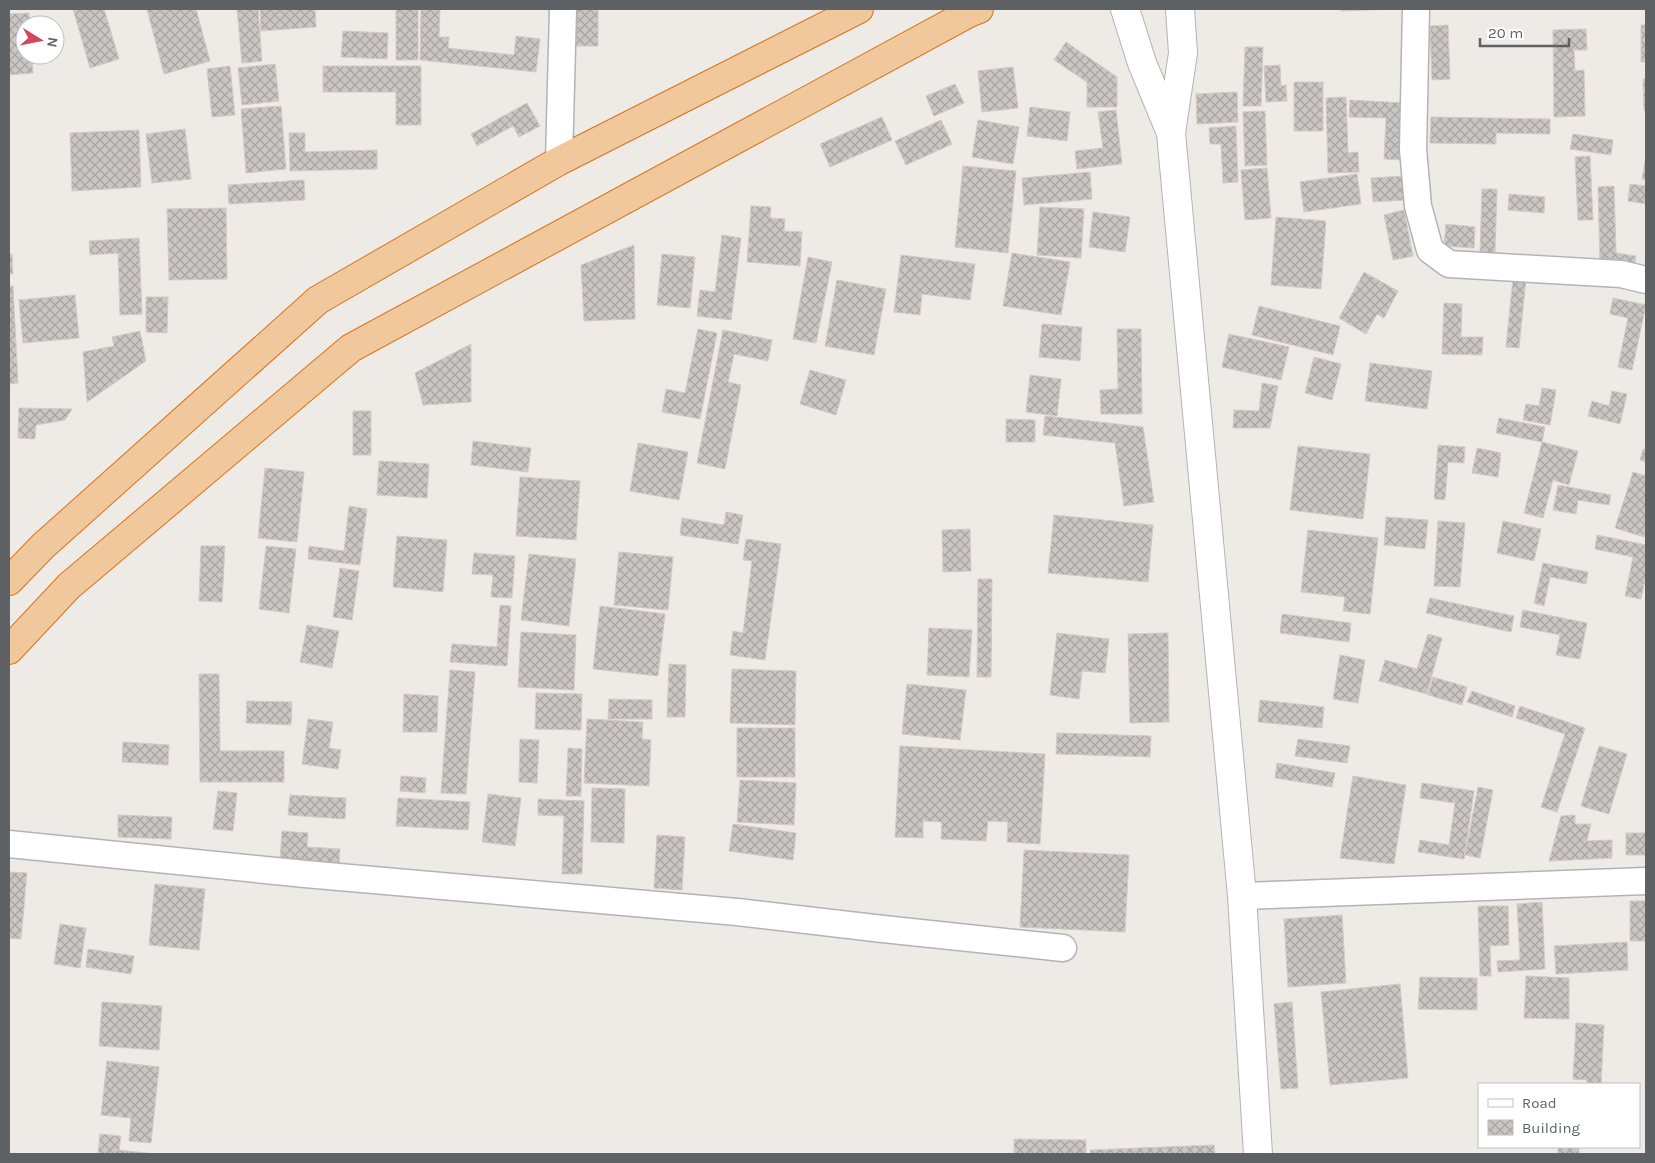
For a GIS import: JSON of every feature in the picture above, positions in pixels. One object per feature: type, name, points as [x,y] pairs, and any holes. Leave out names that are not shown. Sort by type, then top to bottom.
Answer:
[{"type":"highway","points":[[9,581],[43,546],[318,300],[559,161],[859,9]]},
{"type":"highway","points":[[9,650],[70,586],[351,348],[969,12],[980,9]]},
{"type":"street","points":[[559,161],[563,9]]},
{"type":"street","points":[[1125,9],[1142,63],[1171,133]]},
{"type":"street","points":[[1180,9],[1183,53],[1171,133],[1242,896],[1258,1154]]},
{"type":"street","points":[[1416,9],[1413,149],[1418,206],[1430,250],[1449,264],[1621,274],[1646,280]]},
{"type":"street","points":[[9,844],[305,874],[737,912],[1063,948]]},
{"type":"street","points":[[1242,896],[1646,881]]},
{"type":"building","points":[[73,9],[104,9],[119,59],[90,68]]},
{"type":"building","points":[[147,9],[196,9],[210,61],[164,74]]},
{"type":"building","points":[[237,9],[258,9],[262,61],[242,63]]},
{"type":"building","points":[[260,9],[315,9],[316,27],[261,31]]},
{"type":"building","points":[[396,9],[418,9],[418,60],[396,60]]},
{"type":"building","points":[[421,9],[440,9],[439,37],[449,37],[448,48],[514,55],[516,36],[540,39],[536,72],[420,60]]},
{"type":"building","points":[[572,9],[598,9],[598,46],[571,46]]},
{"type":"building","points":[[1341,9],[1394,9],[1341,11]]},
{"type":"building","points":[[29,13],[29,15],[15,15],[15,65],[33,65],[33,73],[9,75],[9,14]]},
{"type":"building","points":[[1448,25],[1450,79],[1432,80],[1430,26]]},
{"type":"building","points":[[1641,25],[1646,25],[1646,62],[1641,62]]},
{"type":"building","points":[[1586,29],[1587,50],[1574,50],[1575,71],[1584,70],[1585,116],[1554,117],[1553,30]]},
{"type":"building","points":[[343,31],[388,33],[387,59],[341,57]]},
{"type":"building","points":[[1066,42],[1117,77],[1117,107],[1087,107],[1087,82],[1054,60]]},
{"type":"building","points":[[1245,47],[1263,47],[1261,106],[1243,106]]},
{"type":"building","points":[[275,64],[279,101],[242,105],[238,68]]},
{"type":"building","points":[[1280,65],[1281,86],[1286,85],[1287,101],[1266,102],[1264,66]]},
{"type":"building","points":[[230,66],[235,115],[212,117],[207,69]]},
{"type":"building","points":[[323,66],[421,66],[421,125],[396,125],[396,92],[323,92]]},
{"type":"building","points":[[1013,67],[1018,108],[982,112],[978,71]]},
{"type":"building","points":[[1643,79],[1646,79],[1646,110],[1644,111]]},
{"type":"building","points":[[1294,82],[1323,82],[1323,131],[1294,131]]},
{"type":"building","points":[[955,84],[964,103],[934,116],[926,96]]},
{"type":"building","points":[[1237,92],[1238,122],[1197,124],[1196,94]]},
{"type":"building","points":[[1346,97],[1348,153],[1358,152],[1359,172],[1328,173],[1326,98]]},
{"type":"building","points":[[1350,100],[1405,103],[1402,160],[1384,159],[1386,118],[1349,117]]},
{"type":"building","points":[[527,103],[540,126],[519,137],[513,126],[477,146],[471,134]]},
{"type":"building","points":[[281,106],[286,169],[246,173],[241,109]]},
{"type":"building","points":[[1030,107],[1070,112],[1067,141],[1027,136]]},
{"type":"building","points":[[1116,110],[1122,164],[1077,169],[1075,151],[1103,148],[1098,112]]},
{"type":"building","points":[[1265,111],[1267,165],[1245,166],[1243,112]]},
{"type":"building","points":[[882,117],[892,140],[830,167],[820,144]]},
{"type":"building","points":[[1431,117],[1550,119],[1550,134],[1496,133],[1496,144],[1430,143]]},
{"type":"building","points":[[941,120],[952,144],[906,165],[895,141]]},
{"type":"building","points":[[978,120],[1019,127],[1013,164],[972,157]]},
{"type":"building","points":[[1236,126],[1238,182],[1223,183],[1221,144],[1210,144],[1209,128]]},
{"type":"building","points":[[185,129],[191,179],[152,183],[146,134]]},
{"type":"building","points":[[139,130],[141,187],[72,191],[70,133]]},
{"type":"building","points":[[289,133],[305,133],[305,152],[377,150],[377,169],[290,171]]},
{"type":"building","points":[[1573,134],[1613,140],[1611,155],[1570,149]]},
{"type":"building","points":[[1590,156],[1593,220],[1578,220],[1575,157]]},
{"type":"building","points":[[1646,161],[1646,180],[1642,179]]},
{"type":"building","points":[[963,166],[1016,171],[1008,253],[955,247]]},
{"type":"building","points":[[1267,168],[1271,218],[1245,220],[1241,170]]},
{"type":"building","points":[[1090,172],[1092,199],[1024,205],[1022,178]]},
{"type":"building","points":[[1357,174],[1361,204],[1304,212],[1300,182]]},
{"type":"building","points":[[1403,176],[1405,200],[1373,202],[1371,178]]},
{"type":"building","points":[[304,180],[305,200],[229,204],[228,185]]},
{"type":"building","points":[[1630,184],[1646,186],[1646,204],[1628,201]]},
{"type":"building","points":[[1614,186],[1616,253],[1636,256],[1634,269],[1600,266],[1598,187]]},
{"type":"building","points":[[1482,189],[1497,189],[1495,253],[1480,252]]},
{"type":"building","points":[[1509,194],[1545,197],[1544,213],[1508,210]]},
{"type":"building","points":[[751,206],[771,207],[770,218],[785,219],[784,231],[802,232],[800,266],[747,262]]},
{"type":"building","points":[[1040,207],[1084,209],[1081,258],[1037,255]]},
{"type":"building","points":[[226,208],[227,279],[169,280],[167,209]]},
{"type":"building","points":[[1404,210],[1413,256],[1393,260],[1384,215]]},
{"type":"building","points":[[1093,212],[1130,217],[1125,252],[1089,247]]},
{"type":"building","points":[[1276,217],[1326,221],[1321,289],[1271,285]]},
{"type":"building","points":[[1446,224],[1475,227],[1474,248],[1444,246]]},
{"type":"building","points":[[722,235],[741,238],[731,320],[697,316],[700,290],[715,292]]},
{"type":"building","points":[[139,238],[142,314],[120,315],[118,253],[90,255],[89,241]]},
{"type":"building","points":[[634,245],[635,319],[584,321],[581,265]]},
{"type":"building","points":[[1012,253],[1070,262],[1061,315],[1003,306]]},
{"type":"building","points":[[9,254],[12,254],[13,274],[9,274]]},
{"type":"building","points":[[662,254],[695,257],[690,308],[657,305]]},
{"type":"building","points":[[901,255],[975,264],[970,300],[922,294],[920,315],[894,312]]},
{"type":"building","points":[[808,257],[832,262],[816,343],[793,339]]},
{"type":"building","points":[[1364,272],[1398,291],[1384,318],[1377,314],[1366,334],[1339,318]]},
{"type":"building","points":[[1513,278],[1526,279],[1519,348],[1506,347]]},
{"type":"building","points":[[837,280],[886,289],[874,355],[825,346]]},
{"type":"building","points":[[9,286],[13,286],[18,383],[9,384]]},
{"type":"building","points":[[75,295],[79,338],[23,343],[19,300]]},
{"type":"building","points":[[146,297],[168,297],[167,333],[146,332]]},
{"type":"building","points":[[1613,298],[1646,305],[1632,370],[1618,367],[1628,318],[1610,314]]},
{"type":"building","points":[[1444,303],[1462,304],[1461,337],[1483,337],[1482,355],[1442,354]]},
{"type":"building","points":[[1259,306],[1340,326],[1333,355],[1252,335]]},
{"type":"building","points":[[1042,324],[1082,327],[1080,361],[1039,357]]},
{"type":"building","points":[[698,329],[717,333],[700,419],[662,412],[666,389],[685,393]]},
{"type":"building","points":[[1117,329],[1141,329],[1142,414],[1101,414],[1100,390],[1118,389]]},
{"type":"building","points":[[723,330],[772,340],[768,361],[734,354],[728,382],[741,385],[725,469],[697,463]]},
{"type":"building","points":[[140,331],[146,361],[87,402],[83,352],[114,346],[112,337]]},
{"type":"building","points":[[1229,334],[1289,347],[1281,380],[1222,367]]},
{"type":"building","points":[[471,344],[471,402],[423,405],[415,373]]},
{"type":"building","points":[[1314,357],[1341,364],[1332,400],[1305,393]]},
{"type":"building","points":[[1370,363],[1432,371],[1427,409],[1365,401]]},
{"type":"building","points":[[810,370],[846,380],[836,415],[800,404]]},
{"type":"building","points":[[1030,375],[1061,379],[1057,416],[1026,412]]},
{"type":"building","points":[[1262,383],[1278,386],[1270,428],[1233,428],[1234,410],[1259,411]]},
{"type":"building","points":[[1542,388],[1556,390],[1550,425],[1523,420],[1526,404],[1539,406]]},
{"type":"building","points":[[1612,391],[1627,394],[1620,424],[1588,416],[1592,401],[1609,406]]},
{"type":"building","points":[[19,408],[72,409],[65,420],[36,425],[35,439],[18,438]]},
{"type":"building","points":[[353,411],[371,411],[371,455],[353,455]]},
{"type":"building","points":[[1045,416],[1143,427],[1154,502],[1124,506],[1115,443],[1043,435]]},
{"type":"building","points":[[1499,418],[1545,427],[1542,442],[1496,433]]},
{"type":"building","points":[[1006,419],[1035,420],[1035,442],[1006,442]]},
{"type":"building","points":[[473,441],[531,448],[528,472],[471,465]]},
{"type":"building","points":[[1542,442],[1578,451],[1569,485],[1553,480],[1543,518],[1524,513]]},
{"type":"building","points":[[638,443],[688,452],[679,500],[630,491]]},
{"type":"building","points":[[1438,445],[1465,447],[1464,463],[1448,462],[1445,500],[1434,499]]},
{"type":"building","points":[[1298,446],[1370,454],[1363,519],[1290,510]]},
{"type":"building","points":[[1477,448],[1501,453],[1498,477],[1472,473]]},
{"type":"building","points":[[1643,449],[1646,450],[1646,462],[1640,460]]},
{"type":"building","points":[[379,461],[429,464],[427,498],[377,495]]},
{"type":"building","points":[[265,468],[304,472],[297,542],[258,538]]},
{"type":"building","points":[[1633,472],[1646,476],[1646,529],[1644,537],[1615,528]]},
{"type":"building","points":[[520,477],[580,481],[576,540],[516,536]]},
{"type":"building","points":[[1558,485],[1611,495],[1609,505],[1578,500],[1576,514],[1553,510]]},
{"type":"building","points":[[349,506],[367,509],[360,565],[308,559],[309,546],[344,551]]},
{"type":"building","points":[[726,512],[743,515],[738,544],[680,535],[682,518],[724,525]]},
{"type":"building","points":[[1054,515],[1153,525],[1148,582],[1048,573]]},
{"type":"building","points":[[1386,517],[1428,520],[1425,549],[1384,545]]},
{"type":"building","points":[[1438,521],[1465,523],[1460,587],[1434,586]]},
{"type":"building","points":[[1503,521],[1541,529],[1534,561],[1497,553]]},
{"type":"building","points":[[970,529],[971,571],[943,572],[942,530]]},
{"type":"building","points":[[1308,530],[1378,538],[1370,614],[1343,611],[1345,597],[1301,592]]},
{"type":"building","points":[[1597,535],[1646,545],[1646,575],[1641,599],[1625,596],[1633,557],[1595,549]]},
{"type":"building","points":[[397,536],[447,540],[443,592],[393,587]]},
{"type":"building","points":[[746,539],[781,544],[765,660],[730,655],[733,631],[743,633],[752,561],[743,560]]},
{"type":"building","points":[[201,546],[225,546],[222,602],[199,601]]},
{"type":"building","points":[[266,546],[296,549],[289,613],[259,609]]},
{"type":"building","points":[[619,552],[673,557],[668,610],[614,605]]},
{"type":"building","points":[[474,553],[515,556],[512,598],[491,597],[493,575],[472,574]]},
{"type":"building","points":[[529,554],[576,559],[569,626],[521,620]]},
{"type":"building","points":[[1543,563],[1588,572],[1586,584],[1550,577],[1544,606],[1534,603]]},
{"type":"building","points":[[340,568],[359,571],[352,620],[333,617]]},
{"type":"building","points":[[978,579],[992,579],[991,677],[977,677]]},
{"type":"building","points":[[1430,598],[1514,616],[1511,632],[1426,613]]},
{"type":"building","points":[[500,605],[511,606],[507,666],[450,662],[452,644],[497,647]]},
{"type":"building","points":[[600,606],[665,614],[658,676],[593,669]]},
{"type":"building","points":[[1523,610],[1587,623],[1580,659],[1556,655],[1560,635],[1520,627]]},
{"type":"building","points":[[1282,614],[1351,623],[1349,642],[1280,633]]},
{"type":"building","points":[[307,625],[339,631],[332,668],[300,662]]},
{"type":"building","points":[[929,628],[972,630],[969,677],[927,675]]},
{"type":"building","points":[[521,632],[576,635],[574,690],[518,687]]},
{"type":"building","points":[[1057,633],[1109,639],[1105,673],[1082,671],[1079,699],[1050,695]]},
{"type":"building","points":[[1168,633],[1169,722],[1130,723],[1128,634]]},
{"type":"building","points":[[1428,634],[1442,638],[1427,694],[1379,681],[1385,660],[1417,669]]},
{"type":"building","points":[[1340,655],[1365,660],[1358,703],[1333,699]]},
{"type":"building","points":[[669,664],[686,665],[685,717],[667,717]]},
{"type":"building","points":[[732,669],[796,671],[795,725],[730,723]]},
{"type":"building","points":[[450,670],[475,672],[466,794],[441,793]]},
{"type":"building","points":[[199,674],[219,674],[220,751],[284,751],[284,782],[200,782]]},
{"type":"building","points":[[1433,677],[1467,687],[1462,705],[1428,695]]},
{"type":"building","points":[[907,684],[966,690],[960,740],[902,734]]},
{"type":"building","points":[[1472,691],[1515,706],[1512,717],[1467,702]]},
{"type":"building","points":[[536,693],[582,694],[581,730],[535,729]]},
{"type":"building","points":[[404,694],[438,696],[437,732],[403,732]]},
{"type":"building","points":[[609,699],[652,700],[652,719],[608,719]]},
{"type":"building","points":[[1260,700],[1324,707],[1322,728],[1258,722]]},
{"type":"building","points":[[247,701],[292,702],[291,725],[246,723]]},
{"type":"building","points":[[1520,706],[1585,728],[1557,812],[1541,807],[1565,734],[1516,718]]},
{"type":"building","points":[[308,719],[333,722],[329,748],[341,750],[338,769],[302,764]]},
{"type":"building","points":[[587,719],[643,722],[642,739],[651,740],[649,786],[584,783]]},
{"type":"building","points":[[737,728],[795,728],[795,777],[737,777]]},
{"type":"building","points":[[1057,733],[1151,736],[1150,757],[1056,754]]},
{"type":"building","points":[[520,739],[539,740],[537,783],[519,782]]},
{"type":"building","points":[[1298,739],[1350,746],[1347,763],[1295,756]]},
{"type":"building","points":[[123,742],[169,745],[168,765],[122,762]]},
{"type":"building","points":[[900,746],[1045,754],[1040,844],[1007,842],[1008,822],[988,821],[986,841],[941,839],[942,822],[923,821],[923,838],[895,837]]},
{"type":"building","points":[[1599,746],[1627,754],[1609,814],[1581,806]]},
{"type":"building","points":[[568,748],[582,749],[581,796],[566,796]]},
{"type":"building","points":[[1277,763],[1335,773],[1332,787],[1275,778]]},
{"type":"building","points":[[401,776],[426,778],[425,793],[400,791]]},
{"type":"building","points":[[1353,776],[1406,785],[1394,864],[1340,858]]},
{"type":"building","points":[[740,780],[796,783],[794,825],[737,822]]},
{"type":"building","points":[[1422,783],[1474,791],[1464,859],[1418,852],[1420,840],[1449,845],[1455,803],[1420,798]]},
{"type":"building","points":[[1478,787],[1493,790],[1480,858],[1465,855]]},
{"type":"building","points":[[592,788],[625,789],[624,843],[591,842]]},
{"type":"building","points":[[218,791],[237,793],[233,831],[213,829]]},
{"type":"building","points":[[488,794],[521,798],[515,846],[482,842]]},
{"type":"building","points":[[290,795],[346,798],[345,819],[288,815]]},
{"type":"building","points":[[398,798],[470,802],[468,830],[396,826]]},
{"type":"building","points":[[538,799],[584,801],[582,874],[562,874],[564,816],[538,815]]},
{"type":"building","points":[[118,815],[172,817],[171,839],[118,837]]},
{"type":"building","points":[[1575,815],[1575,824],[1591,824],[1587,841],[1612,840],[1612,858],[1549,861],[1561,816]]},
{"type":"building","points":[[733,824],[796,833],[793,860],[729,851]]},
{"type":"building","points":[[282,831],[308,833],[307,847],[340,849],[339,865],[280,861]]},
{"type":"building","points":[[1626,833],[1646,833],[1646,855],[1626,855]]},
{"type":"building","points":[[657,835],[685,837],[682,890],[654,888]]},
{"type":"building","points":[[1024,850],[1129,855],[1125,932],[1020,927]]},
{"type":"building","points":[[9,872],[27,873],[21,939],[9,938]]},
{"type":"building","points":[[155,884],[205,889],[199,950],[149,945]]},
{"type":"building","points":[[1630,901],[1646,901],[1646,941],[1630,941]]},
{"type":"building","points":[[1542,902],[1545,969],[1498,972],[1497,961],[1520,960],[1517,904]]},
{"type":"building","points":[[1478,906],[1508,906],[1509,945],[1490,946],[1491,976],[1480,976]]},
{"type":"building","points":[[1342,915],[1346,983],[1288,987],[1284,919]]},
{"type":"building","points":[[60,924],[86,928],[80,968],[54,964]]},
{"type":"building","points":[[1627,942],[1628,970],[1556,974],[1554,946]]},
{"type":"building","points":[[88,949],[134,956],[131,974],[86,967]]},
{"type":"building","points":[[1526,976],[1569,978],[1569,1019],[1524,1018]]},
{"type":"building","points":[[1420,977],[1477,978],[1477,1010],[1418,1009]]},
{"type":"building","points":[[1400,984],[1408,1078],[1330,1085],[1321,992]]},
{"type":"building","points":[[102,1002],[162,1006],[159,1050],[99,1046]]},
{"type":"building","points":[[1292,1002],[1298,1088],[1281,1089],[1274,1004]]},
{"type":"building","points":[[1576,1023],[1604,1025],[1601,1083],[1587,1083],[1587,1080],[1573,1079]]},
{"type":"building","points":[[107,1061],[159,1067],[151,1143],[129,1141],[131,1118],[101,1115]]},
{"type":"building","points":[[100,1134],[121,1136],[119,1150],[155,1154],[98,1154]]},
{"type":"building","points":[[1014,1139],[1086,1140],[1086,1154],[1014,1154]]},
{"type":"building","points":[[1214,1145],[1215,1154],[1091,1154],[1090,1150]]},
{"type":"building","points":[[1558,1148],[1579,1148],[1579,1154],[1558,1154]]}]
